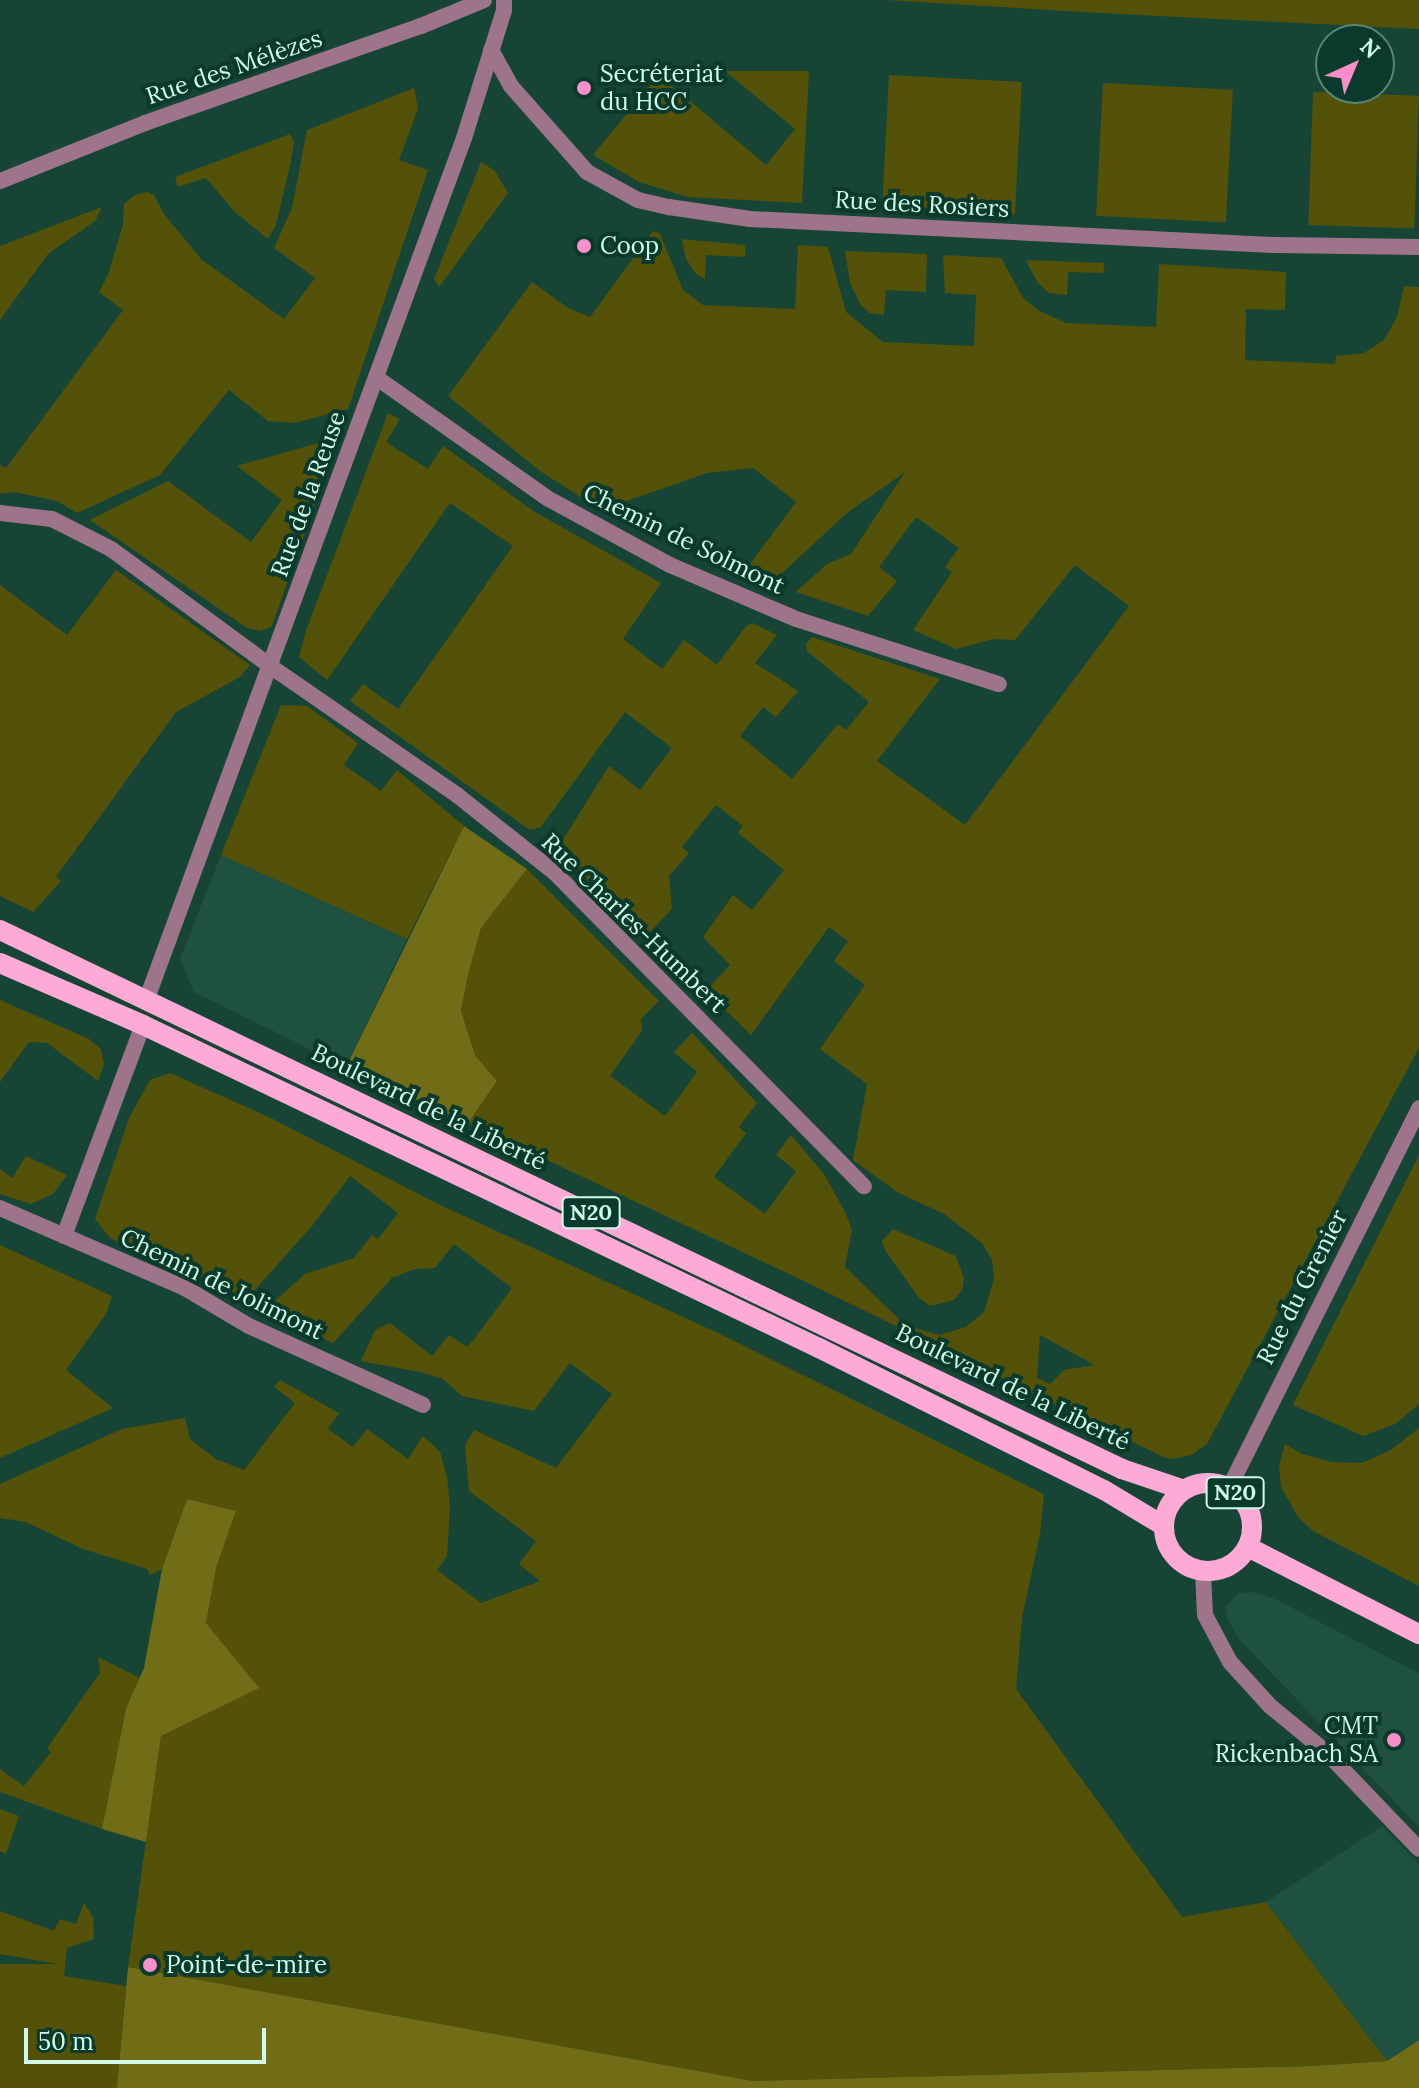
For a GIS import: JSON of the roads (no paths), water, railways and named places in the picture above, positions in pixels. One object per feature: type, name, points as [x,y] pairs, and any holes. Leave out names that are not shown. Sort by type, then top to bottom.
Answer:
[{"type":"main road","name":"Boulevard de la Liberté","points":[[0,930],[1122,1469],[1184,1490]]},
{"type":"main road","name":"Boulevard de la Liberté","points":[[0,963],[143,1025],[819,1348],[1104,1490],[1164,1526]]},
{"type":"main road","points":[[143,1025],[146,1001]]},
{"type":"main road","name":"N20","points":[[1164,1526],[1173,1500],[1184,1490],[1206,1483],[1229,1488],[1248,1507],[1252,1534],[1248,1547],[1230,1566],[1203,1571]]},
{"type":"main road","points":[[1164,1526],[1173,1553],[1192,1568],[1203,1571]]},
{"type":"main road","name":"N20","points":[[1248,1547],[1419,1634]]},
{"type":"street","name":"Rue des Mélèzes","points":[[0,181],[145,123],[421,26],[484,0]]},
{"type":"street","name":"Rue de la Reuse","points":[[146,1001],[464,138],[504,0]]},
{"type":"street","name":"Rue des Rosiers","points":[[491,50],[519,96],[587,172],[638,200],[669,207],[750,219],[1260,244],[1419,247]]},
{"type":"street","name":"Chemin de Solmont","points":[[377,378],[547,498],[670,565],[796,619],[999,684]]},
{"type":"street","points":[[0,513],[52,519],[111,549],[270,666]]},
{"type":"street","name":"Rue Charles-Humbert","points":[[270,666],[457,795],[555,873],[864,1186]]},
{"type":"street","points":[[64,1236],[143,1025]]},
{"type":"street","name":"Rue du Grenier","points":[[1229,1488],[1419,1108]]},
{"type":"street","name":"Chemin de Jolimont","points":[[0,1208],[185,1288],[249,1326],[423,1405]]},
{"type":"street","points":[[1203,1571],[1205,1615],[1230,1662],[1270,1706],[1326,1752],[1419,1849]]},
{"type":"place","name":"Secréteriat du HCC","points":[[584,88]]},
{"type":"place","name":"Coop","points":[[584,246]]},
{"type":"place","name":"CMT Rickenbach SA","points":[[1394,1740]]},
{"type":"place","name":"Point-de-mire","points":[[150,1965]]}]
